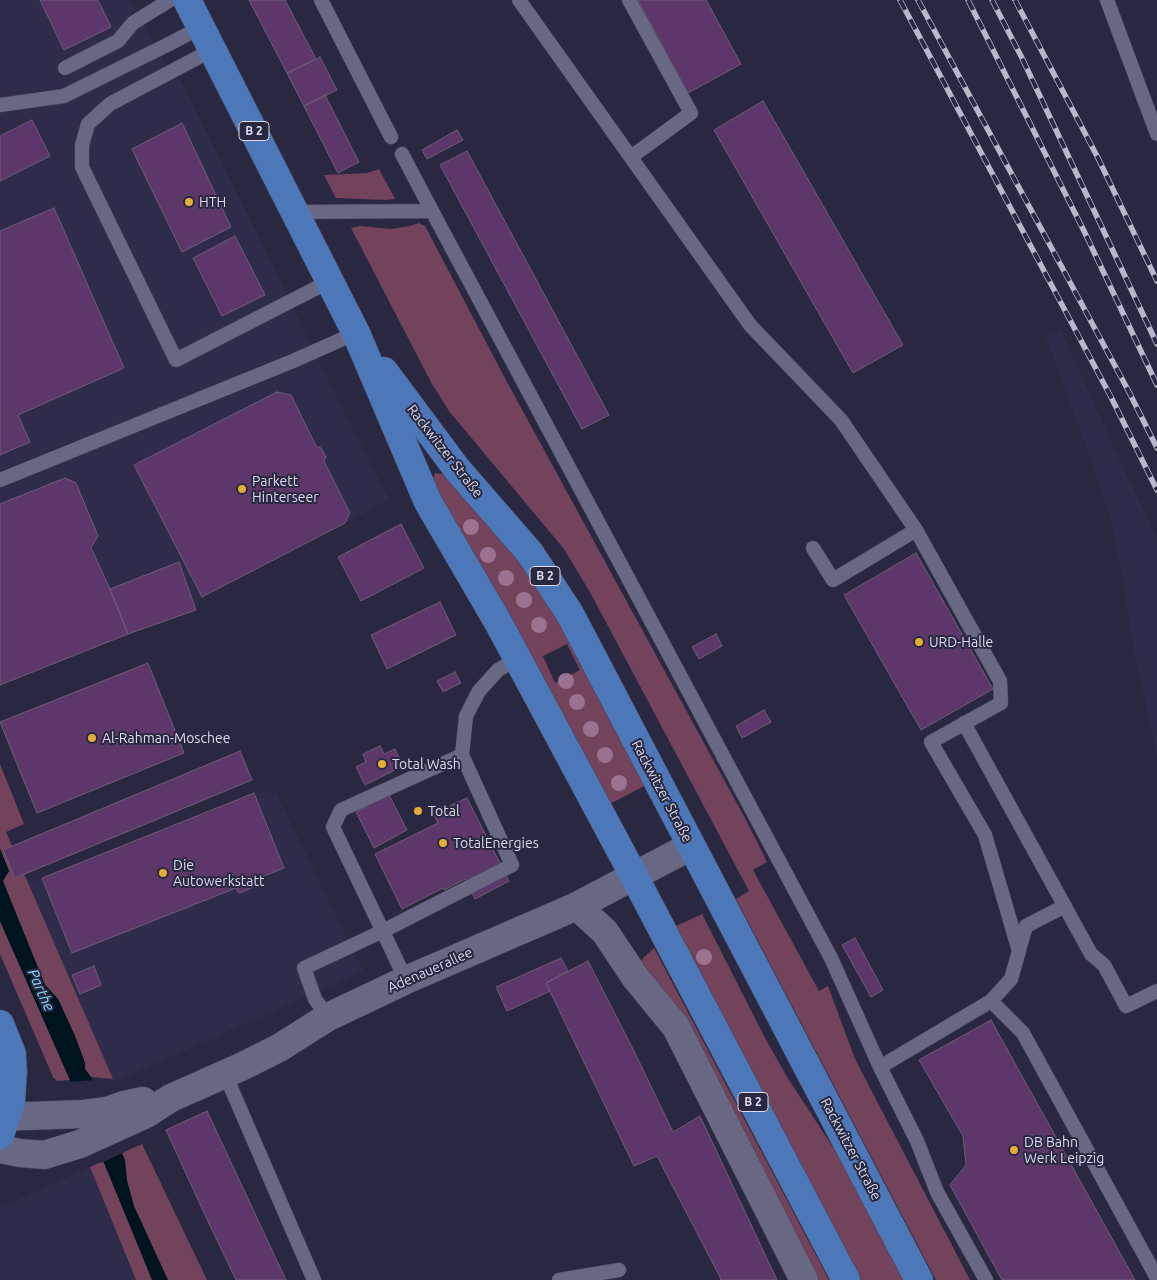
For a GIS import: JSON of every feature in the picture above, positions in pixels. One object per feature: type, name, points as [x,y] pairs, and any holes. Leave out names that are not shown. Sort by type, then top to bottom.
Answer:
[{"type":"main road","name":"Rackwitzer Straße","points":[[187,0],[356,333],[428,502],[499,624],[634,876],[846,1280]]},
{"type":"main road","name":"Rackwitzer Straße","points":[[356,333],[457,469],[530,553],[570,614],[920,1280]]},
{"type":"main road","name":"Adenauerallee","points":[[2,1123],[106,1111],[146,1114],[171,1098],[279,1048],[328,1016],[577,906],[691,846]]},
{"type":"main road","points":[[577,906],[605,932],[635,977],[676,1027],[804,1280]]},
{"type":"main road","points":[[0,1024],[12,1054],[13,1073],[11,1102],[2,1123]]},
{"type":"main road","name":"Adenauerallee","points":[[0,1149],[44,1155],[80,1144],[128,1113]]},
{"type":"lane","points":[[65,68],[118,41],[133,24],[170,0]]},
{"type":"lane","points":[[321,0],[392,137]]},
{"type":"lane","points":[[518,0],[750,325],[841,420],[916,530],[1000,681],[1001,703],[932,742],[985,835],[1019,951]]},
{"type":"lane","points":[[629,0],[691,113],[631,157]]},
{"type":"lane","points":[[1106,0],[1157,134]]},
{"type":"lane","points":[[0,105],[64,96],[171,43],[206,38]]},
{"type":"lane","points":[[206,38],[110,104],[88,124],[82,145],[82,167],[176,360],[330,281]]},
{"type":"lane","points":[[402,154],[831,958],[880,1067],[917,1141],[937,1192],[986,1280]]},
{"type":"lane","points":[[295,212],[432,211]]},
{"type":"lane","points":[[0,480],[301,358],[356,333]]},
{"type":"lane","points":[[813,548],[833,580],[916,530]]},
{"type":"lane","points":[[328,1016],[316,999],[304,968],[383,931],[512,865],[462,755],[466,716],[479,690],[498,670],[517,659]]},
{"type":"lane","points":[[964,723],[1091,954],[1104,965],[1126,1006],[1157,991]]},
{"type":"lane","points":[[406,980],[333,827],[341,810],[462,755]]},
{"type":"lane","points":[[880,1067],[991,1001],[1011,980],[1026,926],[1065,906]]},
{"type":"lane","points":[[991,1001],[1023,1033],[1157,1278]]},
{"type":"lane","points":[[225,1074],[314,1280]]},
{"type":"lane","points":[[559,1280],[619,1270]]},
{"type":"shaded area","points":[[0,0],[131,0],[174,81],[180,79],[389,500],[202,597],[196,610],[128,634],[0,685]]},
{"type":"shaded area","points":[[379,169],[395,199],[336,198],[324,175],[367,173]]},
{"type":"shaded area","points":[[419,223],[425,226],[507,382],[746,820],[767,862],[753,870],[819,991],[828,986],[855,1059],[970,1280],[936,1280],[736,899],[749,891],[591,594],[564,549],[449,411],[432,384],[351,228],[360,226],[391,229]]},
{"type":"shaded area","points":[[1061,331],[1157,538],[1157,759],[1131,633],[1123,578],[1111,521],[1094,468],[1046,337]]},
{"type":"shaded area","points":[[435,473],[444,474],[504,540],[540,587],[564,626],[646,785],[610,804],[432,481]],"holes":[[[567,644],[580,670],[555,683],[543,656]]]},
{"type":"shaded area","points":[[0,764],[24,824],[6,832],[113,1079],[91,1077],[85,1069],[85,1063],[75,1036],[58,999],[45,985],[2,881],[9,871],[0,849]]},
{"type":"shaded area","points":[[275,791],[363,971],[114,1082],[28,884],[254,793]]},
{"type":"shaded area","points":[[702,914],[764,1036],[787,1077],[840,1158],[905,1280],[860,1280],[674,927]]},
{"type":"shaded area","points":[[0,921],[70,1080],[57,1081],[53,1077],[0,954]]},
{"type":"shaded area","points":[[654,948],[829,1280],[815,1280],[640,967],[643,958]]},
{"type":"shaded area","points":[[142,1144],[207,1280],[136,1280],[90,1167]]},
{"type":"shaded area","points":[[90,1167],[135,1280],[0,1280],[0,1208]]},
{"type":"water","name":"Parthe","points":[[0,849],[9,871],[3,881],[45,985],[58,999],[75,1036],[85,1063],[85,1069],[91,1077],[125,1160],[127,1180],[134,1206],[168,1280],[152,1280],[70,1080],[0,921]]},
{"type":"pier","points":[[95,1080],[125,1152],[101,1163],[68,1082]]},
{"type":"building","points":[[40,0],[98,0],[111,27],[64,50]]},
{"type":"building","points":[[249,0],[285,0],[316,59],[287,73]]},
{"type":"building","points":[[638,0],[706,0],[741,64],[688,93]]},
{"type":"building","points":[[320,57],[337,90],[304,106],[287,73]]},
{"type":"building","points":[[325,95],[359,162],[338,173],[304,106]]},
{"type":"building","points":[[763,101],[903,345],[853,373],[714,130]]},
{"type":"building","points":[[32,120],[50,156],[0,181],[0,136]]},
{"type":"building","name":"HTH","points":[[182,123],[231,227],[182,252],[132,149]]},
{"type":"building","points":[[457,130],[463,140],[427,159],[422,150]]},
{"type":"building","points":[[467,151],[609,415],[582,429],[440,165]]},
{"type":"building","points":[[54,208],[124,368],[18,415],[30,442],[0,455],[0,231]]},
{"type":"building","points":[[235,236],[265,295],[222,316],[193,258]]},
{"type":"building","name":"Parkett Hinterseer","points":[[277,392],[291,395],[316,446],[321,448],[326,457],[324,461],[350,513],[345,523],[202,597],[134,465]]},
{"type":"building","points":[[65,478],[76,483],[98,536],[91,548],[128,634],[0,685],[0,504]]},
{"type":"building","points":[[401,524],[424,568],[361,601],[338,557]]},
{"type":"building","name":"URD-Halle","points":[[916,553],[993,689],[921,730],[844,595]]},
{"type":"building","points":[[179,562],[196,610],[128,634],[110,589]]},
{"type":"building","points":[[440,602],[456,635],[387,669],[371,635]]},
{"type":"building","points":[[716,634],[722,646],[699,659],[692,647]]},
{"type":"building","name":"Al-Rahman-Moschee","points":[[148,663],[184,753],[37,813],[0,722]]},
{"type":"building","points":[[455,672],[461,683],[443,692],[437,681]]},
{"type":"building","points":[[764,710],[771,722],[742,738],[736,726]]},
{"type":"building","name":"Total Wash","points":[[380,746],[384,754],[395,749],[403,766],[365,785],[356,767],[366,762],[363,754]]},
{"type":"building","points":[[240,751],[252,780],[15,878],[3,850]]},
{"type":"building","name":"Die Autowerkstatt","points":[[254,793],[284,868],[252,881],[254,887],[239,893],[236,888],[72,953],[42,878]]},
{"type":"building","points":[[389,795],[407,830],[374,848],[356,812]]},
{"type":"building","name":"TotalEnergies","points":[[467,798],[509,881],[475,899],[465,879],[402,909],[375,854],[438,823],[433,814]]},
{"type":"building","points":[[855,938],[883,990],[871,997],[842,945]]},
{"type":"building","points":[[561,958],[568,971],[546,983],[550,991],[507,1011],[496,987]]},
{"type":"building","points":[[588,961],[673,1132],[700,1116],[777,1280],[720,1280],[657,1156],[634,1166],[546,983]]},
{"type":"building","points":[[94,966],[101,985],[80,994],[72,975]]},
{"type":"building","name":"DB Bahn Werk Leipzig","points":[[991,1020],[1135,1280],[1002,1280],[950,1185],[966,1165],[963,1136],[919,1060]]},
{"type":"building","points":[[207,1111],[286,1280],[236,1280],[205,1215],[166,1130]]},
{"type":"railway","points":[[900,0],[1111,397],[1157,490]]},
{"type":"railway","points":[[918,0],[1128,390],[1157,448]]},
{"type":"railway","points":[[968,0],[1084,231],[1157,385]]},
{"type":"railway","points":[[992,0],[1022,58],[1157,344]]},
{"type":"railway","points":[[1015,0],[1097,156],[1157,281]]},
{"type":"place","name":"HTH","points":[[189,202]]},
{"type":"place","name":"Parkett Hinterseer","points":[[242,489]]},
{"type":"place","name":"URD-Halle","points":[[919,642]]},
{"type":"place","name":"Al-Rahman-Moschee","points":[[92,738]]},
{"type":"place","name":"Total Wash","points":[[382,764]]},
{"type":"place","name":"Total","points":[[418,811]]},
{"type":"place","name":"TotalEnergies","points":[[443,843]]},
{"type":"place","name":"Die Autowerkstatt","points":[[163,873]]},
{"type":"place","name":"DB Bahn Werk Leipzig","points":[[1014,1150]]}]
